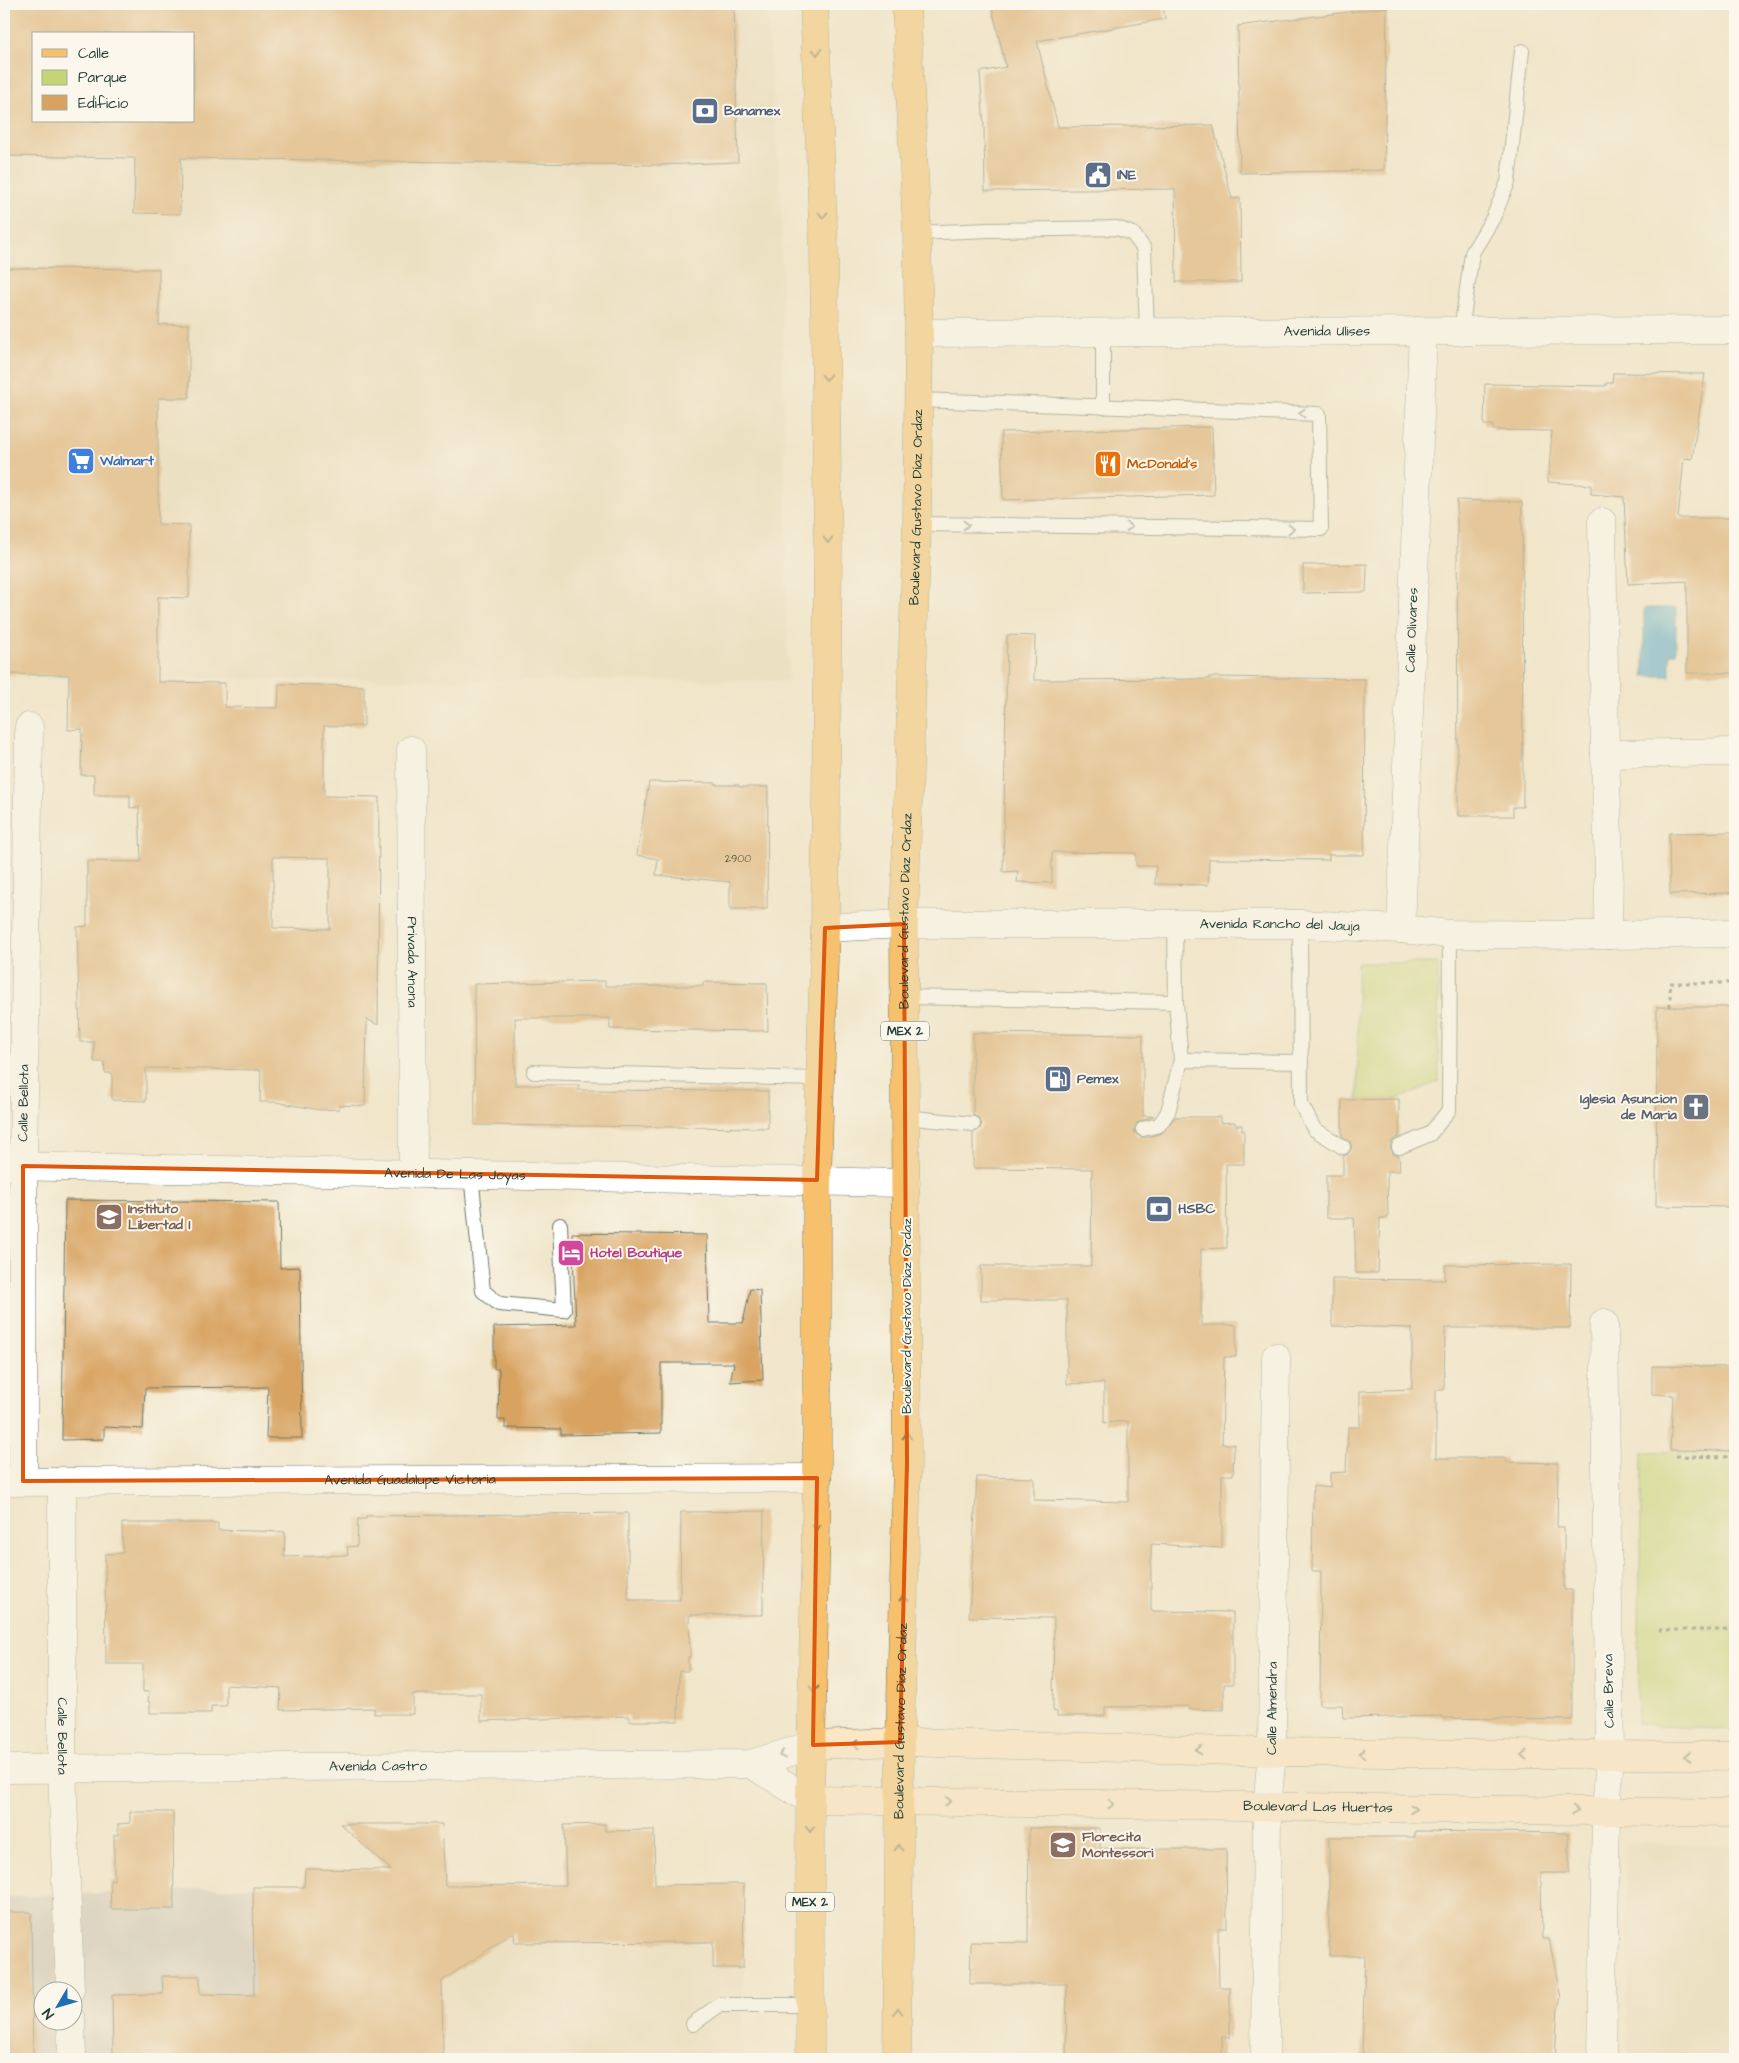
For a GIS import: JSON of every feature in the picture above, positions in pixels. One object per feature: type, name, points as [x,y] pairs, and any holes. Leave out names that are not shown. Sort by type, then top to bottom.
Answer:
[{"type":"main road","name":"MEX 2","points":[[810,2059],[810,1800],[813,1745],[817,1478],[817,1180],[825,928],[828,548],[824,250],[814,4]]},
{"type":"main road","name":"Boulevard Gustavo Díaz Ordaz","points":[[898,2059],[899,1801],[907,1463],[904,924],[917,524],[918,400],[917,233],[906,4]]},
{"type":"main road","points":[[813,1745],[900,1742],[1272,1752],[1735,1756]]},
{"type":"main road","name":"Boulevard Las Huertas","points":[[810,1800],[1735,1813]]},
{"type":"street","name":"Avenida Ulises","points":[[918,333],[1735,330]]},
{"type":"street","name":"Calle Olivares","points":[[1401,929],[1423,332]]},
{"type":"street","points":[[1602,522],[1605,754],[1609,865],[1608,935]]},
{"type":"street","name":"Calle Bellota","points":[[13,1482],[14,1166],[29,726]]},
{"type":"street","name":"Privada Anona","points":[[411,750],[413,1174]]},
{"type":"street","points":[[1605,754],[1735,752]]},
{"type":"street","name":"Avenida Rancho del Jauja","points":[[825,928],[904,924],[1300,924],[1401,929],[1450,934],[1608,935],[1735,933]]},
{"type":"street","name":"Avenida De Las Joyas","points":[[14,1166],[906,1183]]},
{"type":"street","name":"Calle Breva","points":[[1602,2059],[1606,1811],[1610,1756],[1604,1323]]},
{"type":"street","name":"Calle Almendra","points":[[1265,2059],[1267,1807],[1272,1752],[1276,1358]]},
{"type":"street","name":"Avenida Guadalupe Victoria","points":[[13,1482],[817,1478]]},
{"type":"street","name":"Calle Bellota","points":[[62,1481],[62,1768],[70,1980]]},
{"type":"street","name":"Avenida Castro","points":[[4,1769],[751,1764],[813,1745]]},
{"type":"street","points":[[751,1764],[810,1800]]},
{"type":"street","points":[[71,2030],[72,2059]]},
{"type":"lane","points":[[1461,332],[1472,253],[1493,218],[1508,182],[1522,51]]},
{"type":"lane","points":[[917,233],[1117,228],[1133,234],[1144,249],[1147,331]]},
{"type":"lane","points":[[1102,406],[1103,332]]},
{"type":"lane","points":[[917,524],[1321,529],[1319,414],[918,400]]},
{"type":"lane","points":[[1143,1129],[1159,1125],[1168,1112],[1181,1060],[1176,1002],[1175,924]]},
{"type":"lane","points":[[1300,924],[1301,1104],[1314,1129],[1343,1146]]},
{"type":"lane","points":[[1399,1147],[1430,1134],[1449,1110],[1450,934]]},
{"type":"lane","points":[[905,997],[1176,1002]]},
{"type":"lane","points":[[1181,1060],[1301,1062]]},
{"type":"lane","points":[[534,1072],[820,1079]]},
{"type":"lane","points":[[905,1117],[973,1124]]},
{"type":"lane","points":[[472,1175],[483,1291],[499,1304],[564,1310],[560,1224]]},
{"type":"lane","points":[[693,2024],[719,2005],[810,2005]]},
{"type":"path","points":[[1670,1007],[1670,983],[1735,983]]},
{"type":"path","points":[[1676,1456],[1735,1457]]},
{"type":"path","points":[[1660,1630],[1735,1630]]},
{"type":"highlighted area","points":[[904,924],[907,1463],[900,1742],[813,1745],[817,1478],[23,1481],[23,1166],[817,1180],[825,928]]},
{"type":"shaded area","points":[[4,4],[766,4],[781,198],[788,681],[4,678]]},
{"type":"shaded area","points":[[1626,1843],[1735,1846],[1735,2059],[1629,2059]]},
{"type":"shaded area","points":[[744,1882],[743,2059],[255,2059],[253,1887],[709,1884]]},
{"type":"shaded area","points":[[253,1887],[255,2059],[4,2059],[4,1897]]},
{"type":"green space","points":[[1357,963],[1438,963],[1439,1081],[1399,1099],[1358,1100]]},
{"type":"green space","points":[[1735,1451],[1735,1730],[1637,1725],[1642,1452]]},
{"type":"water","points":[[1644,608],[1676,608],[1676,653],[1670,653],[1670,676],[1644,676]]},
{"type":"building","points":[[4,4],[734,4],[738,162],[660,165],[181,158],[180,214],[134,213],[135,158],[4,156]]},
{"type":"building","points":[[991,4],[1163,4],[1165,19],[1037,41],[1058,127],[1213,125],[1232,199],[1240,198],[1241,282],[1176,282],[1175,189],[985,191],[984,128],[980,72],[1006,67]]},
{"type":"building","points":[[1387,7],[1384,170],[1240,173],[1238,26]]},
{"type":"building","points":[[4,268],[159,269],[159,325],[189,324],[189,398],[158,398],[158,524],[189,525],[189,598],[158,597],[158,682],[225,683],[225,707],[278,708],[279,684],[364,686],[364,726],[324,726],[324,796],[379,797],[378,1025],[367,1019],[365,1106],[339,1105],[339,1109],[320,1110],[276,1102],[260,1102],[261,1070],[146,1068],[146,1101],[112,1100],[112,1073],[105,1073],[104,1062],[94,1062],[94,1042],[80,1042],[77,927],[87,926],[87,861],[141,862],[139,807],[130,808],[130,795],[94,795],[94,775],[81,775],[82,729],[68,730],[69,675],[4,674]],"holes":[[[273,857],[330,858],[330,929],[273,928]]]},
{"type":"building","points":[[1613,373],[1705,374],[1692,459],[1684,458],[1678,518],[1735,518],[1735,673],[1687,673],[1687,581],[1628,584],[1624,497],[1591,494],[1591,485],[1548,482],[1552,431],[1493,430],[1493,425],[1484,425],[1485,384],[1606,386],[1606,383],[1612,383]]},
{"type":"building","name":"McDonald's","points":[[1212,427],[1214,495],[1003,500],[1001,432]]},
{"type":"building","points":[[1457,500],[1522,502],[1523,807],[1513,807],[1513,816],[1458,816]]},
{"type":"building","points":[[1367,564],[1366,592],[1303,593],[1303,565]]},
{"type":"building","points":[[1007,635],[1035,636],[1034,680],[1209,679],[1209,677],[1365,679],[1364,855],[1329,855],[1329,860],[1209,859],[1208,885],[1155,884],[1156,866],[1136,866],[1136,853],[1052,852],[1052,883],[1017,882],[1018,871],[1003,872]]},
{"type":"building","points":[[649,782],[716,783],[716,785],[739,785],[739,787],[768,787],[767,909],[730,909],[730,882],[656,875],[658,859],[637,855]]},
{"type":"building","points":[[1735,832],[1735,893],[1670,894],[1669,833]]},
{"type":"building","points":[[605,981],[605,986],[703,986],[703,982],[767,983],[768,1031],[610,1029],[610,1018],[515,1018],[515,1085],[579,1085],[578,1090],[768,1091],[768,1128],[475,1125],[474,984]]},
{"type":"building","name":"Iglesia Asuncion de Maria","points":[[1657,1007],[1735,1007],[1735,1207],[1656,1206]]},
{"type":"building","points":[[973,1033],[1143,1035],[1143,1116],[1154,1116],[1137,1123],[1134,1131],[1137,1135],[1145,1138],[1162,1133],[1175,1117],[1220,1117],[1220,1123],[1235,1122],[1235,1125],[1242,1125],[1242,1131],[1244,1130],[1244,1164],[1226,1164],[1227,1248],[1201,1249],[1201,1325],[1236,1325],[1236,1357],[1224,1357],[1222,1444],[1234,1444],[1233,1475],[1222,1475],[1222,1548],[1151,1544],[1151,1611],[1233,1612],[1233,1684],[1224,1684],[1224,1710],[1188,1709],[1188,1706],[1105,1707],[1105,1716],[1057,1716],[1057,1712],[1053,1711],[1054,1618],[969,1617],[977,1477],[1034,1478],[1034,1500],[1128,1502],[1128,1421],[1104,1423],[1104,1383],[1067,1384],[1067,1300],[981,1300],[981,1266],[1091,1266],[1092,1169],[973,1168],[973,1133],[980,1129],[982,1124],[978,1117],[973,1115]]},
{"type":"building","points":[[1399,1099],[1399,1137],[1392,1141],[1390,1146],[1393,1154],[1399,1156],[1400,1171],[1387,1171],[1388,1218],[1380,1218],[1378,1273],[1356,1273],[1354,1218],[1326,1218],[1326,1175],[1343,1175],[1343,1156],[1348,1154],[1352,1148],[1350,1142],[1342,1136],[1342,1100]]},
{"type":"building","points":[[65,1200],[279,1202],[280,1268],[300,1267],[302,1438],[266,1438],[268,1387],[145,1388],[143,1429],[104,1427],[104,1439],[62,1440]]},
{"type":"building","points":[[572,1233],[707,1235],[709,1323],[743,1323],[750,1289],[760,1290],[763,1380],[730,1382],[734,1363],[661,1363],[661,1433],[561,1435],[561,1429],[505,1428],[505,1420],[498,1420],[499,1369],[494,1369],[494,1327],[576,1325]]},
{"type":"building","points":[[1571,1264],[1570,1328],[1445,1328],[1444,1390],[1436,1390],[1436,1458],[1506,1458],[1506,1462],[1558,1463],[1557,1527],[1564,1527],[1564,1590],[1572,1590],[1572,1720],[1442,1718],[1442,1716],[1343,1718],[1342,1705],[1320,1705],[1321,1571],[1312,1571],[1313,1486],[1330,1488],[1330,1473],[1346,1472],[1348,1427],[1360,1427],[1360,1391],[1412,1389],[1412,1328],[1332,1326],[1332,1279],[1445,1280],[1445,1265]]},
{"type":"building","points":[[1652,1366],[1735,1367],[1735,1451],[1670,1450],[1673,1395],[1652,1394]]},
{"type":"building","points":[[764,1511],[763,1615],[689,1615],[690,1657],[688,1657],[688,1671],[679,1671],[678,1721],[629,1721],[629,1716],[481,1721],[481,1694],[413,1694],[413,1714],[374,1714],[374,1708],[280,1710],[281,1688],[226,1685],[226,1706],[211,1706],[211,1713],[150,1713],[149,1691],[143,1692],[143,1664],[106,1664],[105,1554],[123,1553],[122,1523],[218,1523],[218,1530],[285,1532],[284,1557],[348,1555],[347,1547],[357,1546],[358,1519],[366,1519],[366,1516],[628,1513],[628,1600],[680,1600],[681,1512]]},
{"type":"building","points":[[130,1812],[173,1812],[174,1909],[111,1909],[110,1880],[114,1880],[114,1835],[118,1835],[118,1824],[130,1823]]},
{"type":"building","points":[[340,1824],[442,1824],[445,1886],[566,1885],[564,1825],[605,1824],[605,1831],[654,1830],[655,1885],[744,1884],[743,1968],[713,1968],[713,1942],[515,1943],[514,1932],[442,1981],[443,2059],[113,2059],[112,1995],[163,1994],[162,1976],[200,1976],[200,1994],[254,1995],[253,1887],[304,1887],[305,1869],[391,1870]]},
{"type":"building","points":[[1029,1828],[1100,1828],[1100,1849],[1226,1849],[1227,1928],[1218,1928],[1219,1987],[1230,1987],[1230,2038],[1222,2037],[1222,2059],[1066,2059],[1067,1984],[970,1984],[971,1942],[1028,1943]]},
{"type":"building","points":[[1415,1831],[1569,1833],[1569,1873],[1541,1873],[1542,1939],[1549,1939],[1561,1998],[1558,2007],[1555,2059],[1362,2059],[1365,1956],[1329,1956],[1329,1837],[1415,1837]]},
{"type":"building","points":[[4,1912],[31,1912],[33,2059],[4,2059]]},
{"type":"place","name":"Banamex","points":[[705,111]]},
{"type":"place","name":"INE","points":[[1098,175]]},
{"type":"place","name":"Walmart","points":[[81,461]]},
{"type":"place","name":"McDonald's","points":[[1108,464]]},
{"type":"place","name":"Pemex","points":[[1058,1079]]},
{"type":"place","name":"Iglesia Asuncion de Maria","points":[[1696,1107]]},
{"type":"place","name":"HSBC","points":[[1159,1209]]},
{"type":"place","name":"Instituto Libertad I","points":[[109,1217]]},
{"type":"place","name":"Hotel Boutique","points":[[571,1253]]},
{"type":"place","name":"Florecita Montessori","points":[[1063,1845]]}]
